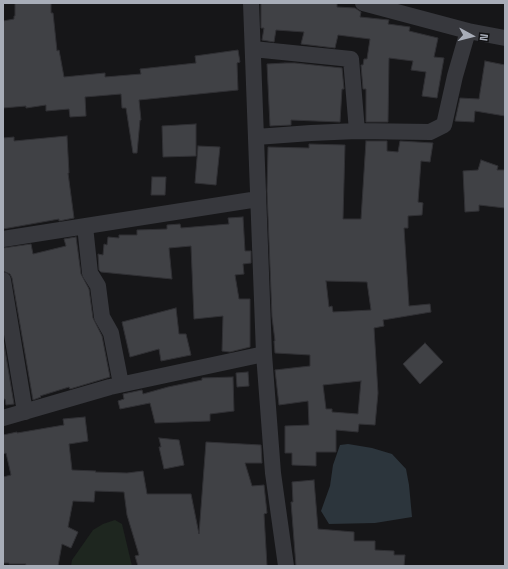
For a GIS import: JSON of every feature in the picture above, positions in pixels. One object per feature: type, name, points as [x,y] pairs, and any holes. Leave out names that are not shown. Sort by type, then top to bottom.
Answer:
[{"type":"street","points":[[251,3],[264,354],[273,473],[286,566]]},
{"type":"street","points":[[363,3],[468,31],[505,38]]},
{"type":"street","points":[[256,137],[357,131],[430,132],[444,125],[455,76],[468,31]]},
{"type":"street","points":[[253,49],[352,59],[357,131]]},
{"type":"street","points":[[3,239],[258,199]]},
{"type":"street","points":[[85,226],[90,273],[98,286],[102,317],[110,334],[121,384]]},
{"type":"street","points":[[3,280],[25,412]]},
{"type":"street","points":[[3,418],[121,384],[264,354]]},
{"type":"shaded area","points":[[348,444],[372,448],[392,454],[406,469],[412,517],[375,523],[329,524],[321,511],[330,486],[333,465],[340,445]]},
{"type":"shaded area","points":[[115,520],[122,524],[132,566],[71,566],[72,560],[93,530],[103,524]]},
{"type":"building","points":[[15,3],[51,3],[51,13],[53,13],[57,51],[59,50],[64,77],[105,73],[105,77],[141,74],[140,69],[196,63],[195,56],[238,50],[240,62],[237,63],[238,90],[139,100],[141,120],[137,153],[133,153],[126,108],[122,108],[121,94],[85,97],[86,116],[70,117],[69,109],[46,111],[46,105],[26,108],[26,106],[3,108],[3,21],[14,19]]},
{"type":"building","points":[[261,3],[337,3],[337,7],[355,8],[361,12],[360,17],[389,20],[388,24],[410,27],[409,31],[438,38],[434,57],[444,58],[437,98],[422,96],[426,72],[411,70],[413,61],[389,58],[388,122],[366,122],[366,89],[363,89],[361,65],[363,65],[364,59],[367,59],[370,39],[338,35],[335,48],[301,44],[304,32],[276,30],[274,42],[262,40],[264,28],[261,28]]},
{"type":"building","points":[[485,61],[505,65],[505,116],[475,111],[474,122],[455,121],[460,98],[479,99]]},
{"type":"building","points":[[285,63],[342,68],[344,89],[342,89],[340,122],[291,120],[291,125],[270,126],[267,64]]},
{"type":"building","points":[[196,124],[196,156],[163,157],[162,126]]},
{"type":"building","points":[[67,136],[68,173],[74,218],[59,221],[59,219],[3,229],[3,138],[14,137],[14,141]]},
{"type":"building","points":[[366,141],[387,141],[387,151],[398,152],[400,141],[433,143],[430,162],[421,161],[418,202],[423,203],[422,215],[408,216],[408,228],[404,228],[409,306],[430,304],[431,312],[383,320],[384,326],[374,328],[378,393],[375,425],[359,424],[358,432],[336,430],[336,452],[316,452],[316,466],[292,465],[292,453],[285,453],[285,426],[309,425],[308,401],[279,405],[275,370],[310,366],[310,355],[275,353],[272,317],[267,191],[268,147],[309,148],[309,144],[345,145],[343,219],[361,219]],"holes":[[[326,281],[367,282],[371,310],[333,312],[332,306],[329,307]],[[361,381],[358,414],[332,412],[332,409],[326,409],[323,385]]]},
{"type":"building","points":[[198,146],[220,147],[216,185],[195,183]]},
{"type":"building","points":[[481,160],[498,166],[497,170],[505,170],[505,208],[479,205],[479,211],[465,212],[463,171],[478,170]]},
{"type":"building","points":[[152,177],[166,177],[165,195],[151,195]]},
{"type":"building","points":[[243,217],[245,251],[251,251],[251,263],[243,264],[244,274],[235,275],[239,299],[250,299],[250,347],[230,352],[222,351],[223,316],[194,319],[191,246],[169,248],[172,279],[101,272],[99,270],[98,254],[103,255],[104,244],[107,245],[108,237],[119,238],[119,235],[137,235],[137,230],[167,229],[167,225],[180,224],[181,228],[229,224],[228,218]]},
{"type":"building","points":[[76,237],[81,274],[89,289],[93,318],[102,336],[110,377],[70,389],[69,387],[40,396],[41,397],[33,400],[12,278],[10,274],[3,271],[3,248],[31,244],[33,254],[66,246],[64,239]]},
{"type":"building","points":[[176,308],[179,334],[186,334],[191,355],[161,361],[159,349],[130,357],[122,322]]},
{"type":"building","points":[[3,338],[14,404],[6,405],[5,399],[3,399]]},
{"type":"building","points":[[425,343],[443,362],[420,384],[403,364]]},
{"type":"building","points":[[248,372],[249,386],[237,387],[236,373]]},
{"type":"building","points":[[233,377],[234,411],[210,414],[210,421],[155,423],[150,403],[120,409],[118,401],[124,399],[123,394],[142,390],[143,394],[202,380],[202,378]]},
{"type":"building","points":[[85,417],[88,441],[69,444],[72,470],[127,473],[143,471],[147,494],[191,494],[199,534],[206,442],[261,445],[262,463],[245,463],[252,486],[264,485],[267,513],[264,514],[267,566],[138,566],[135,556],[139,555],[127,515],[124,492],[95,491],[94,502],[73,501],[68,527],[78,532],[71,548],[62,544],[58,566],[25,566],[26,564],[3,563],[3,477],[11,475],[6,453],[3,454],[3,435],[64,425],[63,419]]},
{"type":"building","points":[[159,438],[179,440],[184,465],[164,469],[159,447],[161,447]]},
{"type":"building","points":[[314,480],[318,529],[354,532],[354,541],[375,541],[375,550],[394,551],[394,555],[405,555],[404,566],[296,566],[291,502],[293,502],[292,482]]}]
